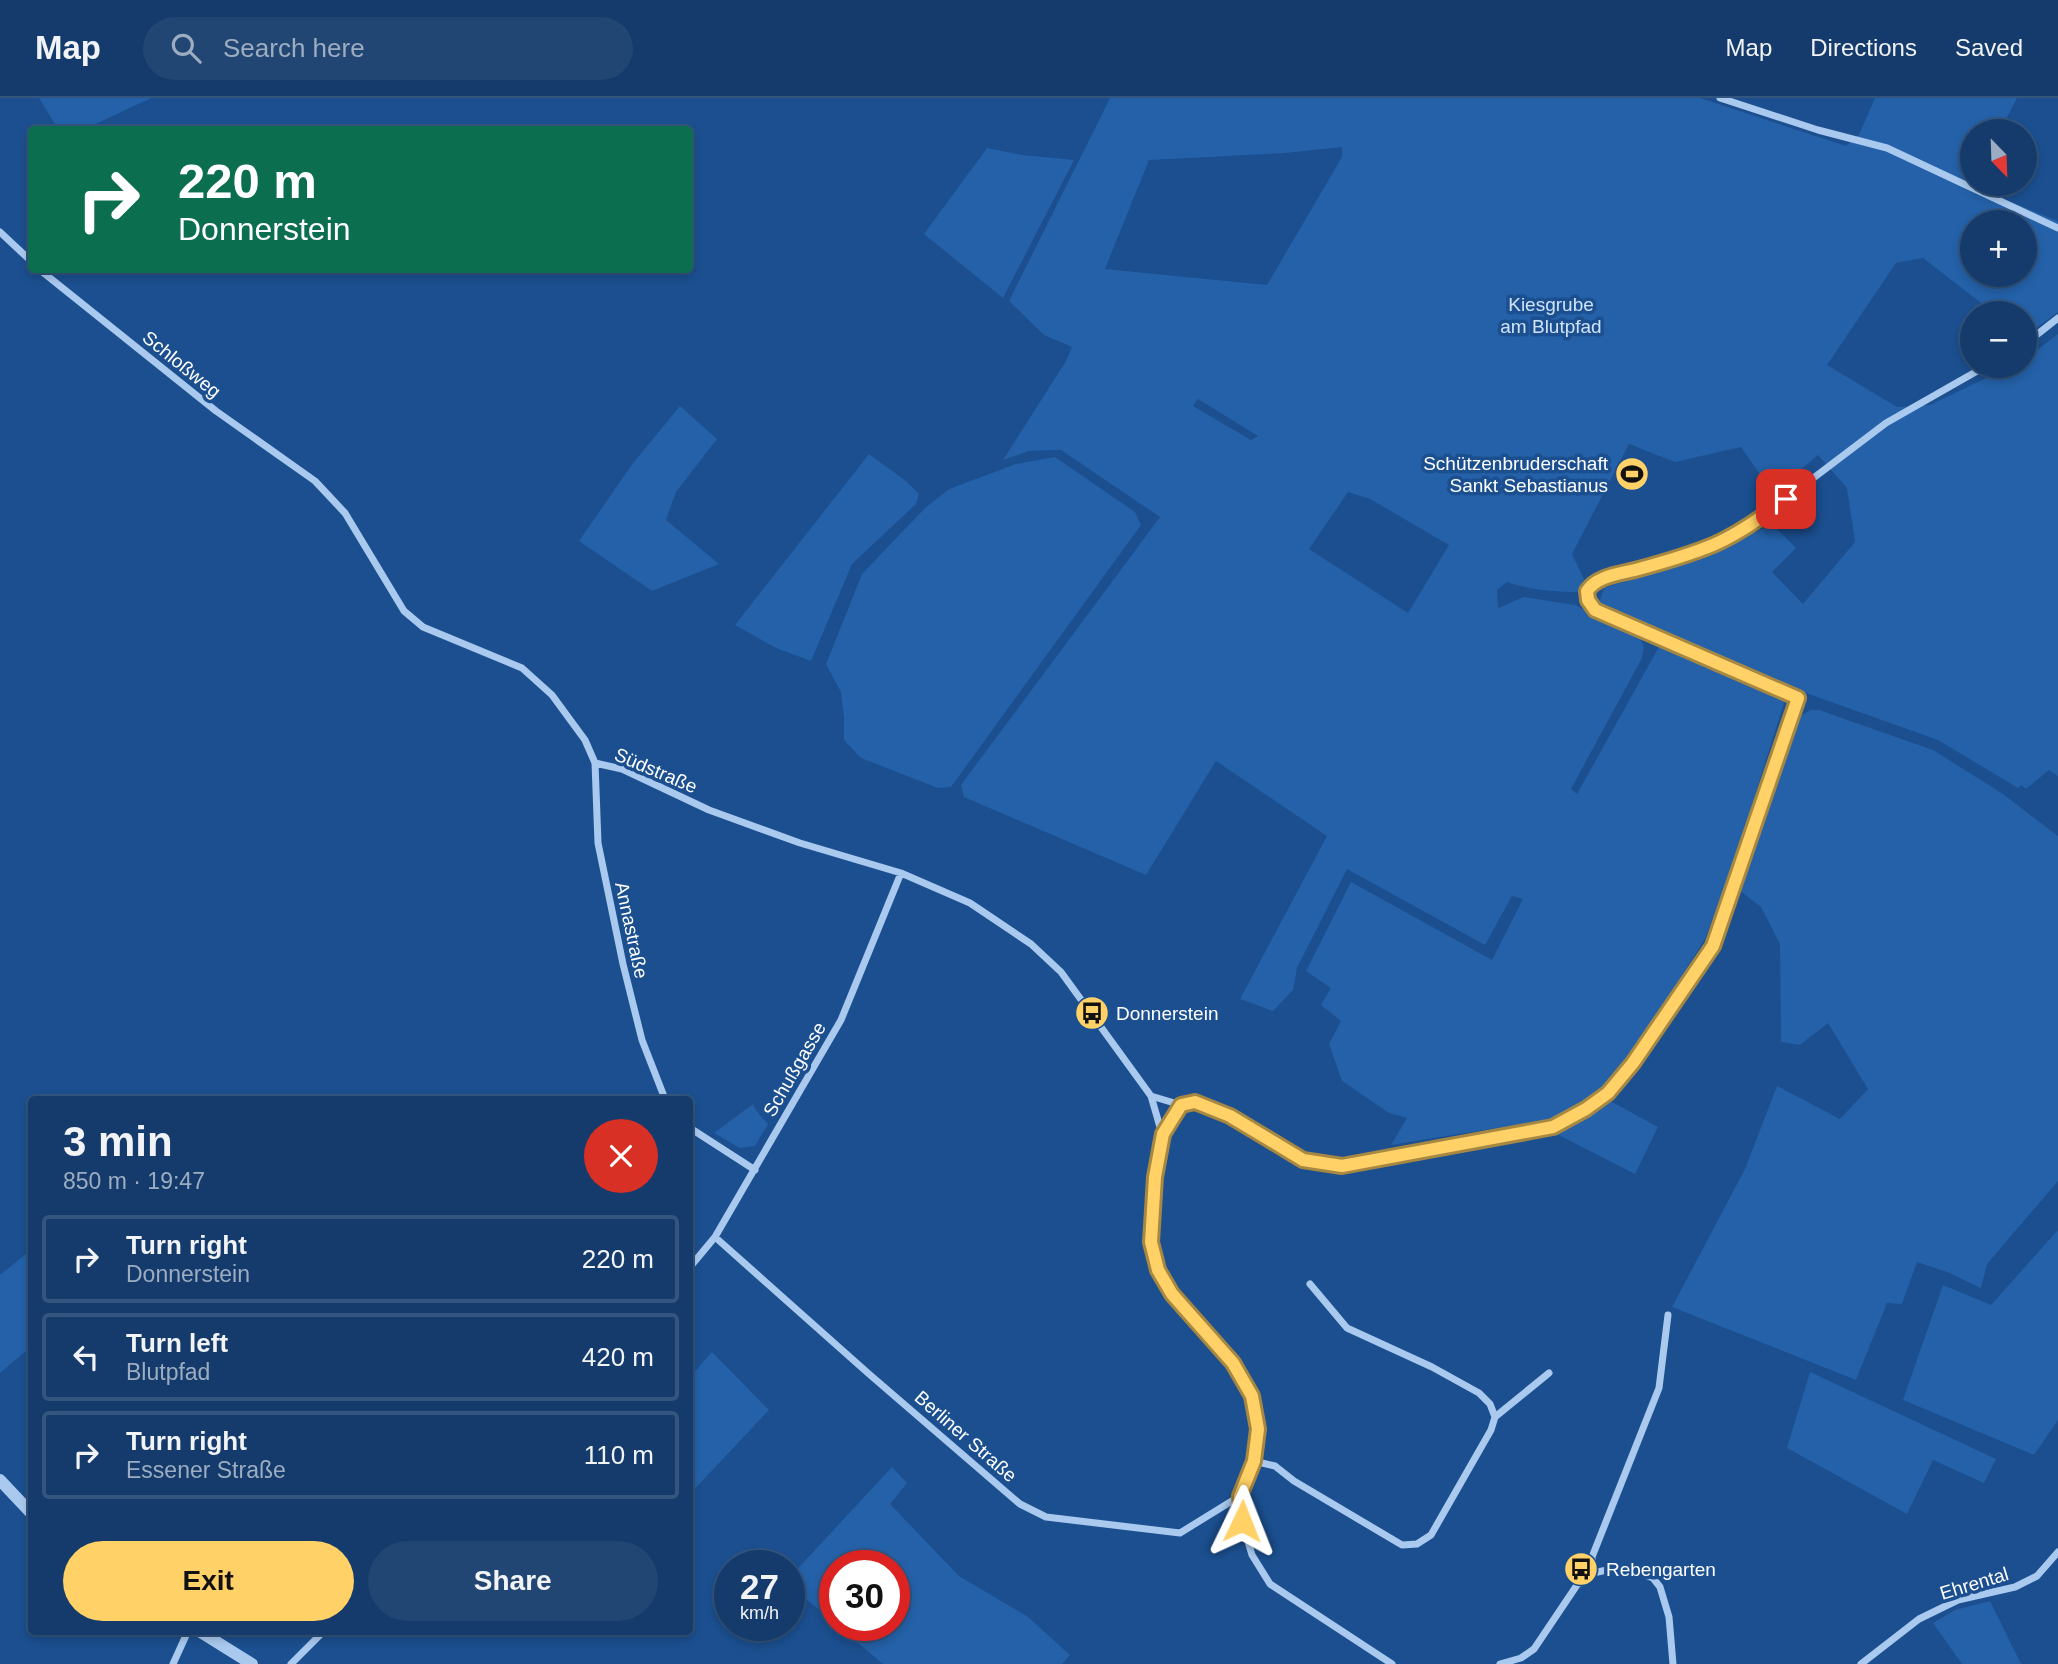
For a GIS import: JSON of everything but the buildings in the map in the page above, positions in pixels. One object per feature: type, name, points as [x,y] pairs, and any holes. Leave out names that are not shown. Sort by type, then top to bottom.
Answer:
[{"type":"street","points":[[1720,98],[1818,130],[1887,148],[2058,228]]},
{"type":"street","points":[[0,232],[28,258]]},
{"type":"street","name":"Schloßweg","points":[[44,273],[216,411],[310,477]]},
{"type":"street","points":[[2037,335],[2058,318]]},
{"type":"street","points":[[1151,1096],[1181,1105],[1195,1102],[1230,1116],[1303,1160],[1342,1166],[1553,1127],[1608,1093],[1633,1063],[1713,946],[1798,698],[1595,610],[1588,600],[1587,591],[1603,578],[1644,568],[1713,545],[1766,514],[1886,423],[1965,378]]},
{"type":"street","name":"Südstraße","points":[[310,477],[345,513],[404,611],[423,627],[522,668],[552,695],[585,740],[595,763],[622,769],[735,820],[800,843],[901,873]]},
{"type":"street","name":"Annastraße","points":[[595,763],[598,843],[623,964],[642,1040],[664,1096]]},
{"type":"street","points":[[901,873],[970,903],[1031,944],[1061,972],[1151,1096],[1163,1134]]},
{"type":"street","name":"Schußgasse","points":[[693,1263],[715,1237],[841,1020],[901,873]]},
{"type":"street","points":[[1181,1105],[1163,1134],[1155,1177],[1151,1242],[1158,1270],[1172,1294],[1233,1363],[1252,1396],[1258,1429],[1254,1461],[1240,1496],[1242,1521],[1252,1555],[1270,1584],[1392,1664]]},
{"type":"street","points":[[693,1130],[755,1170]]},
{"type":"street","name":"Berliner Straße","points":[[715,1237],[1020,1504],[1046,1517],[1181,1533],[1240,1496]]},
{"type":"street","points":[[1254,1461],[1275,1466],[1294,1481],[1402,1545],[1417,1544],[1431,1535],[1492,1430],[1495,1417],[1490,1404],[1479,1393],[1432,1367],[1347,1328],[1310,1284]]},
{"type":"street","points":[[1593,1573],[1592,1557],[1659,1388],[1668,1315]]},
{"type":"street","points":[[1495,1417],[1549,1373]]},
{"type":"street","points":[[0,1479],[28,1510]]},
{"type":"street","name":"Ehrental","points":[[1861,1664],[1919,1619],[1958,1600],[2015,1587],[2037,1576],[2058,1552]]},
{"type":"street","points":[[1500,1664],[1521,1658],[1534,1649],[1577,1585],[1593,1573],[1621,1567],[1653,1578],[1660,1587],[1669,1616],[1673,1664]]},
{"type":"street","points":[[173,1664],[186,1635]]},
{"type":"street","points":[[206,1635],[253,1664]]},
{"type":"street","points":[[291,1664],[320,1635]]},
{"type":"green space","points":[[39,98],[151,98],[91,126],[56,126]]},
{"type":"green space","name":"Kiesgrube am Blutpfad","points":[[1110,98],[1700,98],[1846,146],[1859,135],[1875,98],[2017,98],[2006,119],[1960,119],[1960,196],[1997,196],[2031,210],[1960,210],[1960,287],[1923,258],[1896,263],[1827,365],[1897,407],[1930,405],[1986,378],[2037,378],[2037,350],[2058,334],[2058,776],[2049,770],[2026,789],[2021,785],[2018,788],[1938,740],[1789,687],[1732,868],[1705,939],[1629,1059],[1601,1088],[1612,1102],[1658,1127],[1635,1174],[1533,1122],[1391,1145],[1407,1118],[1389,1113],[1342,1081],[1329,1044],[1341,1021],[1321,1005],[1331,988],[1306,971],[1351,882],[1492,960],[1523,899],[1512,896],[1485,945],[1347,869],[1297,968],[1293,990],[1273,1011],[1240,999],[1327,836],[1216,761],[1146,875],[964,797],[961,785],[1160,517],[1061,450],[1029,451],[1003,460],[1066,361],[1072,347],[1044,335],[1009,301]],"holes":[[[1342,147],[1342,157],[1267,285],[1105,269],[1149,160],[1285,153]],[[1198,399],[1258,436],[1251,440],[1193,406]],[[1629,444],[1675,462],[1741,447],[1773,493],[1818,455],[1847,488],[1855,542],[1803,604],[1772,572],[1796,548],[1772,524],[1715,553],[1604,588],[1599,603],[1665,636],[1577,794],[1571,789],[1642,658],[1644,647],[1640,638],[1575,605],[1524,597],[1498,608],[1497,590],[1507,582],[1542,590],[1577,592],[1584,579],[1572,554]],[[1348,492],[1370,499],[1449,545],[1408,613],[1309,549]]]},
{"type":"green space","points":[[987,148],[1022,155],[1074,160],[1003,298],[924,234]]},
{"type":"green space","points":[[2037,212],[2058,221],[2058,312],[2037,327],[2037,301],[1979,301],[1960,287],[2037,287]]},
{"type":"green space","points":[[680,406],[717,439],[676,492],[666,520],[719,564],[652,591],[579,541],[633,463]]},
{"type":"green space","points":[[869,454],[919,494],[916,504],[852,564],[811,661],[776,648],[735,625]]},
{"type":"green space","points":[[1055,457],[1135,512],[1141,525],[951,787],[938,788],[861,758],[844,740],[841,692],[826,664],[862,574],[925,508],[949,489],[1016,464]]},
{"type":"green space","points":[[1811,710],[1819,710],[1933,750],[2003,794],[2058,836],[2058,1181],[1987,1264],[1981,1288],[1917,1262],[1902,1304],[1887,1303],[1856,1380],[1672,1307],[1745,1169],[1777,1086],[1840,1119],[1868,1089],[1828,1023],[1800,1045],[1781,1042],[1780,944],[1761,907],[1739,890],[1800,716]]},
{"type":"green space","points":[[753,1104],[768,1124],[755,1146],[740,1148],[714,1133]]},
{"type":"green space","points":[[2058,1230],[2058,1420],[2034,1455],[1903,1400],[1943,1285],[1991,1305]]},
{"type":"green space","points":[[28,1252],[28,1350],[0,1373],[0,1275]]},
{"type":"green space","points":[[712,1352],[769,1410],[693,1491],[693,1374]]},
{"type":"green space","points":[[1810,1372],[1996,1459],[1984,1483],[1933,1460],[1907,1514],[1787,1448]]},
{"type":"green space","points":[[892,1467],[907,1483],[890,1504],[959,1576],[1028,1617],[1070,1655],[1062,1664],[883,1664],[856,1641],[910,1641],[910,1550],[819,1550],[819,1610],[805,1598],[805,1561]]},
{"type":"green space","points":[[1990,1601],[2022,1664],[1962,1664],[1933,1623],[1955,1610]]},
{"type":"place","name":"Schützenbruderschaft Sankt Sebastianus","points":[[1632,474]]},
{"type":"place","name":"Donnerstein","points":[[1092,1013]]},
{"type":"place","name":"Rebengarten","points":[[1581,1569]]},
{"type":"route","points":[[1242,1521],[1240,1496],[1254,1461],[1258,1429],[1252,1396],[1233,1363],[1172,1294],[1158,1270],[1151,1242],[1155,1177],[1163,1134],[1171,1118],[1181,1105],[1195,1102],[1230,1116],[1303,1160],[1342,1166],[1553,1127],[1608,1093],[1633,1063],[1713,946],[1798,698],[1595,610],[1588,600],[1587,591],[1603,578],[1644,568],[1713,545],[1786,499]]}]
